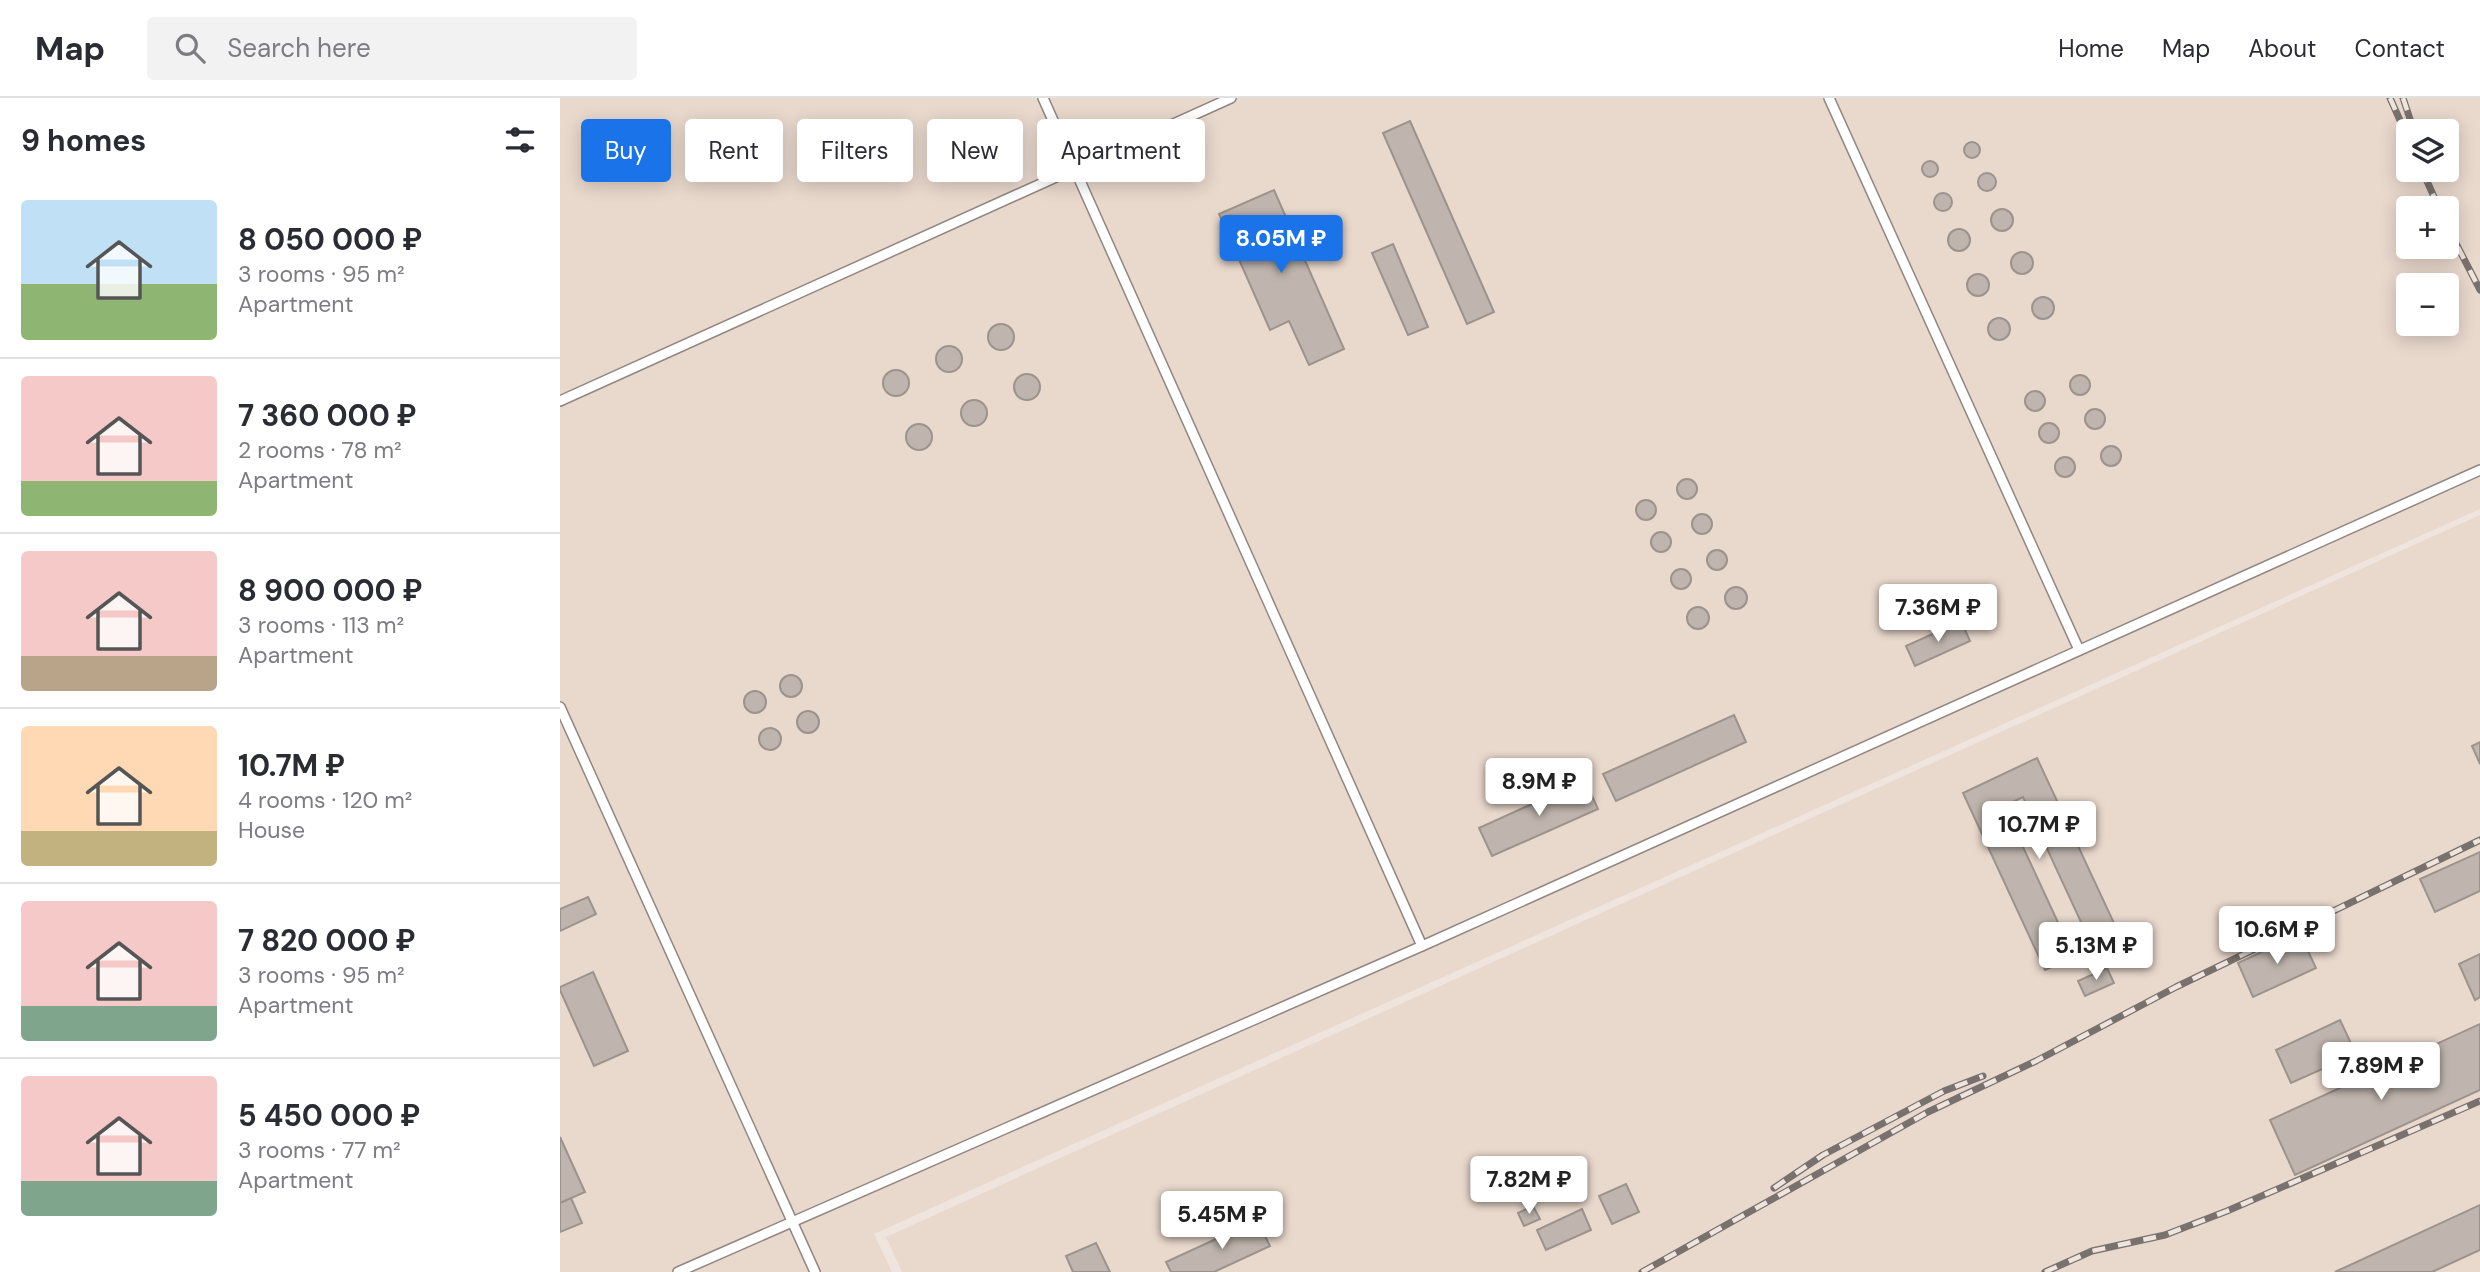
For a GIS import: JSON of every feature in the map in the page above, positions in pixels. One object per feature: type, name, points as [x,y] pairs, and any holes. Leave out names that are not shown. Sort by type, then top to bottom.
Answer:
[{"type":"lane","points":[[1043,98],[1052,119]]},
{"type":"lane","points":[[1185,119],[1231,98]]},
{"type":"lane","points":[[1829,98],[2080,650]]},
{"type":"lane","points":[[560,401],[1046,182]]},
{"type":"lane","points":[[1081,182],[1422,946]]},
{"type":"lane","points":[[678,1272],[1422,946],[2480,470]]},
{"type":"lane","points":[[560,707],[815,1272]]},
{"type":"shaded area","points":[[560,98],[2480,98],[2480,509],[874,1234],[892,1272],[560,1272]]},
{"type":"shaded area","points":[[2480,515],[2480,1272],[902,1272],[886,1237]]},
{"type":"building","points":[[1410,121],[1494,312],[1467,324],[1383,133]]},
{"type":"building","points":[[1972,142],[1978,144],[1978,156],[1972,158],[1966,156],[1964,150],[1966,144]]},
{"type":"building","points":[[1930,161],[1936,163],[1936,175],[1930,177],[1924,175],[1922,169],[1924,163]]},
{"type":"building","points":[[1987,173],[1993,176],[1996,182],[1993,188],[1987,191],[1981,188],[1978,182],[1981,176]]},
{"type":"building","points":[[1274,190],[1344,349],[1309,365],[1289,321],[1270,330],[1219,214]]},
{"type":"building","points":[[1943,193],[1949,196],[1952,202],[1949,208],[1943,211],[1937,208],[1934,202],[1937,196]]},
{"type":"building","points":[[2002,209],[2010,212],[2013,220],[2010,228],[2002,231],[1994,228],[1991,220],[1994,212]]},
{"type":"building","points":[[1959,229],[1967,232],[1970,240],[1967,248],[1959,251],[1951,248],[1948,240],[1951,232]]},
{"type":"building","points":[[1393,244],[1428,327],[1408,335],[1372,253]]},
{"type":"building","points":[[2022,252],[2030,255],[2033,263],[2030,271],[2022,274],[2014,271],[2011,263],[2014,255]]},
{"type":"building","points":[[1978,274],[1986,277],[1989,285],[1986,293],[1978,296],[1970,293],[1967,285],[1970,277]]},
{"type":"building","points":[[2043,297],[2051,300],[2054,308],[2051,316],[2043,319],[2035,316],[2032,308],[2035,300]]},
{"type":"building","points":[[1999,318],[2007,321],[2010,329],[2007,337],[1999,340],[1991,337],[1988,329],[1991,321]]},
{"type":"building","points":[[1001,324],[1010,328],[1014,337],[1010,346],[1001,350],[992,346],[988,337],[992,328]]},
{"type":"building","points":[[949,346],[958,350],[962,359],[958,368],[949,372],[940,368],[936,359],[940,350]]},
{"type":"building","points":[[896,370],[905,374],[909,383],[905,392],[896,396],[887,392],[883,383],[887,374]]},
{"type":"building","points":[[1027,374],[1036,378],[1040,387],[1036,396],[1027,400],[1018,396],[1014,387],[1018,378]]},
{"type":"building","points":[[2080,375],[2087,378],[2090,385],[2087,392],[2080,395],[2073,392],[2070,385],[2073,378]]},
{"type":"building","points":[[2035,391],[2042,394],[2045,401],[2042,408],[2035,411],[2028,408],[2025,401],[2028,394]]},
{"type":"building","points":[[974,400],[983,404],[987,413],[983,422],[974,426],[965,422],[961,413],[965,404]]},
{"type":"building","points":[[2095,409],[2102,412],[2105,419],[2102,426],[2095,429],[2088,426],[2085,419],[2088,412]]},
{"type":"building","points":[[2049,423],[2056,426],[2059,433],[2056,440],[2049,443],[2042,440],[2039,433],[2042,426]]},
{"type":"building","points":[[919,424],[928,428],[932,437],[928,446],[919,450],[910,446],[906,437],[910,428]]},
{"type":"building","points":[[2111,446],[2118,449],[2121,456],[2118,463],[2111,466],[2104,463],[2101,456],[2104,449]]},
{"type":"building","points":[[2065,457],[2072,460],[2075,467],[2072,474],[2065,477],[2058,474],[2055,467],[2058,460]]},
{"type":"building","points":[[1687,479],[1694,482],[1697,489],[1694,496],[1687,499],[1680,496],[1677,489],[1680,482]]},
{"type":"building","points":[[1646,500],[1653,503],[1656,510],[1653,517],[1646,520],[1639,517],[1636,510],[1639,503]]},
{"type":"building","points":[[1702,514],[1709,517],[1712,524],[1709,531],[1702,534],[1695,531],[1692,524],[1695,517]]},
{"type":"building","points":[[1661,532],[1668,535],[1671,542],[1668,549],[1661,552],[1654,549],[1651,542],[1654,535]]},
{"type":"building","points":[[1717,550],[1724,553],[1727,560],[1724,567],[1717,570],[1710,567],[1707,560],[1710,553]]},
{"type":"building","points":[[1681,569],[1688,572],[1691,579],[1688,586],[1681,589],[1674,586],[1671,579],[1674,572]]},
{"type":"building","points":[[1736,587],[1744,590],[1747,598],[1744,606],[1736,609],[1728,606],[1725,598],[1728,590]]},
{"type":"building","points":[[1698,607],[1706,610],[1709,618],[1706,626],[1698,629],[1690,626],[1687,618],[1690,610]]},
{"type":"building","points":[[1961,621],[1970,641],[1915,666],[1906,646]]},
{"type":"building","points":[[791,675],[801,682],[802,686],[795,696],[791,697],[781,690],[780,686],[787,676]]},
{"type":"building","points":[[755,691],[765,698],[766,702],[759,712],[755,713],[745,706],[744,702],[751,692]]},
{"type":"building","points":[[808,711],[818,718],[819,722],[812,732],[808,733],[798,726],[797,722],[804,712]]},
{"type":"building","points":[[1734,715],[1746,742],[1616,801],[1603,774]]},
{"type":"building","points":[[770,728],[780,735],[781,739],[774,749],[770,750],[760,743],[759,739],[766,729]]},
{"type":"building","points":[[2480,742],[2480,764],[2472,746]]},
{"type":"building","points":[[2037,758],[2120,936],[2093,948],[2023,797],[2004,806],[2074,957],[2045,970],[1963,793]]},
{"type":"building","points":[[1585,780],[1598,809],[1492,856],[1479,828]]},
{"type":"building","points":[[2480,852],[2480,891],[2435,912],[2420,879]]},
{"type":"building","points":[[588,897],[596,914],[560,931],[560,909]]},
{"type":"building","points":[[2300,934],[2316,968],[2253,997],[2238,963]]},
{"type":"building","points":[[2480,954],[2480,997],[2475,1000],[2459,964]]},
{"type":"building","points":[[2107,968],[2114,983],[2085,996],[2078,981]]},
{"type":"building","points":[[593,972],[628,1051],[594,1066],[560,990],[560,987]]},
{"type":"building","points":[[2340,1020],[2356,1054],[2291,1083],[2276,1050]]},
{"type":"building","points":[[2480,1024],[2480,1090],[2295,1175],[2270,1120]]},
{"type":"building","points":[[560,1137],[585,1192],[560,1203]]},
{"type":"building","points":[[1626,1184],[1639,1212],[1612,1224],[1599,1196]]},
{"type":"building","points":[[571,1198],[582,1223],[560,1232],[560,1203]]},
{"type":"building","points":[[2480,1205],[2480,1250],[2432,1272],[2335,1272]]},
{"type":"building","points":[[1533,1206],[1540,1219],[1524,1226],[1518,1213]]},
{"type":"building","points":[[1582,1209],[1591,1230],[1546,1250],[1537,1230]]},
{"type":"building","points":[[1257,1220],[1270,1246],[1214,1272],[1171,1272],[1166,1262]]},
{"type":"building","points":[[1096,1243],[1110,1272],[1073,1272],[1066,1256]]},
{"type":"railway","points":[[2390,98],[2399,119]]},
{"type":"railway","points":[[2403,98],[2410,119]]},
{"type":"railway","points":[[2427,182],[2434,196]]},
{"type":"railway","points":[[2459,249],[2480,290]]},
{"type":"railway","points":[[1642,1272],[1928,1112],[2036,1061],[2176,987],[2480,840]]},
{"type":"railway","points":[[1774,1188],[1823,1155],[1944,1091],[1983,1076]]},
{"type":"railway","points":[[2045,1272],[2092,1251],[2165,1235],[2227,1211],[2480,1101]]}]
